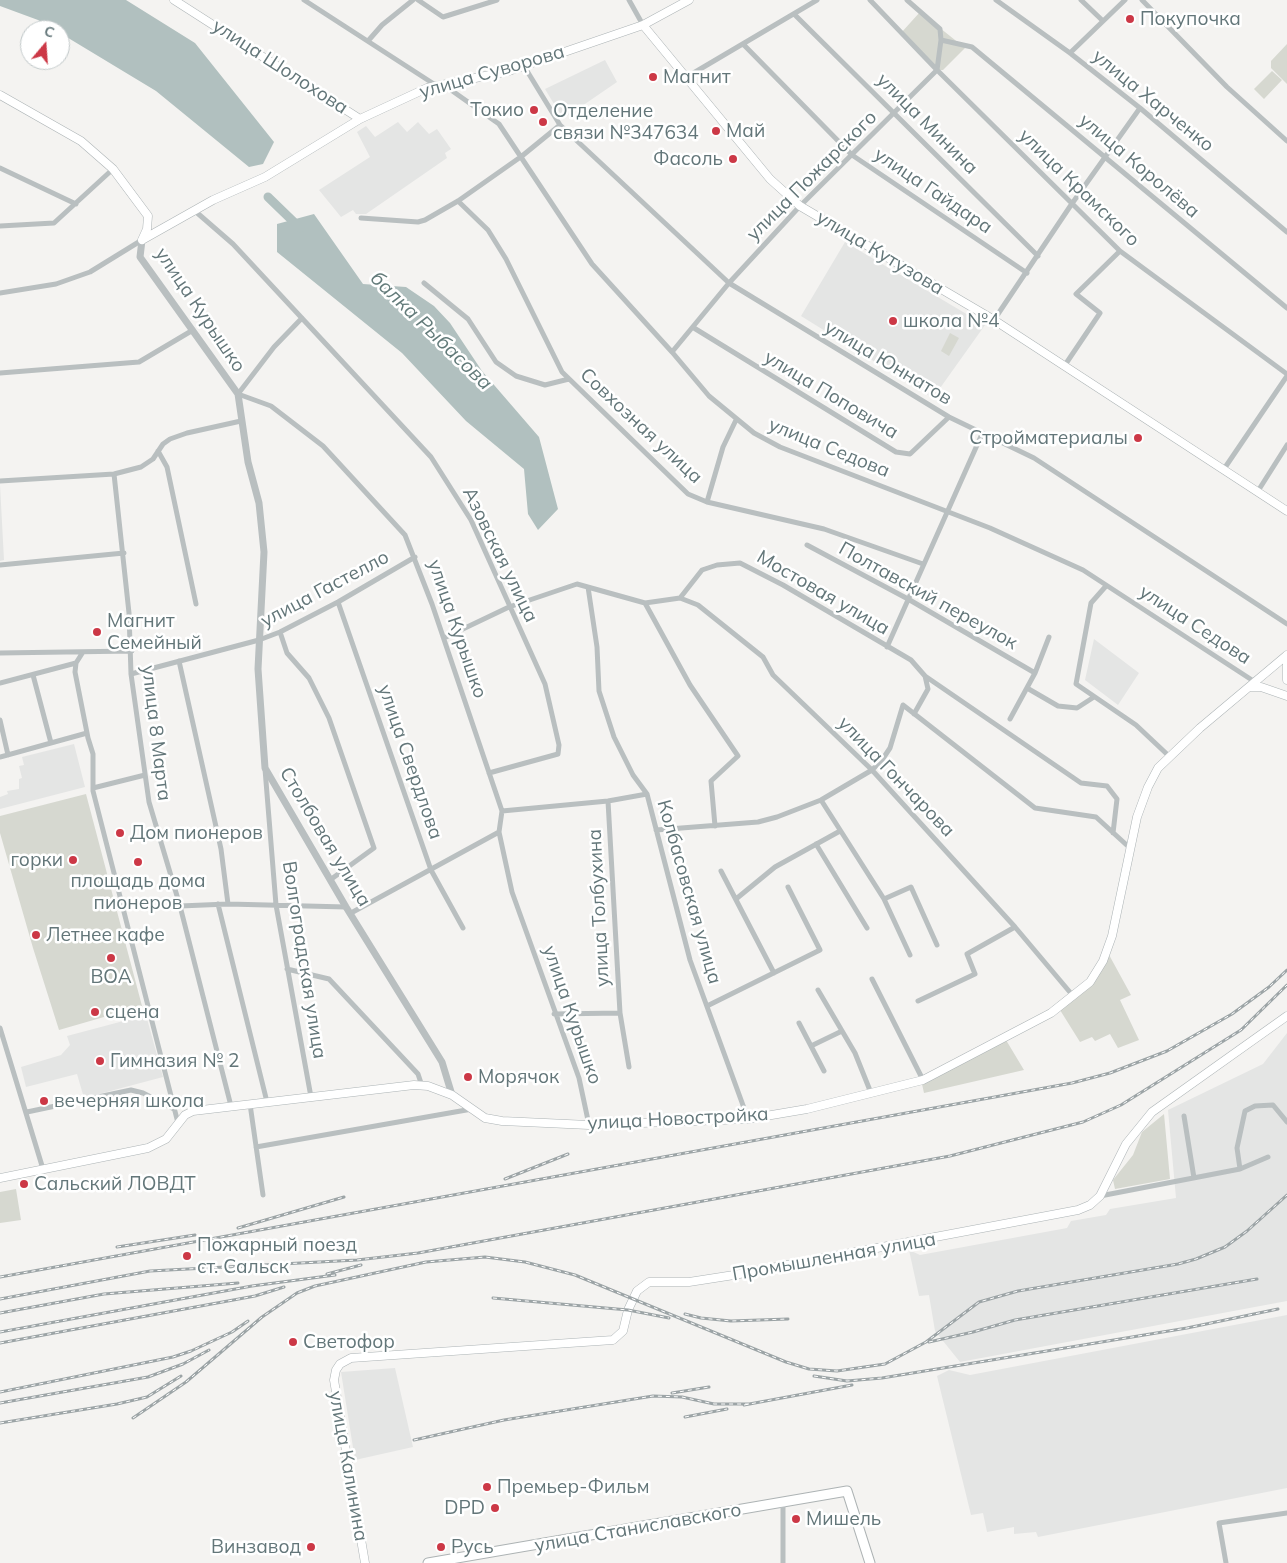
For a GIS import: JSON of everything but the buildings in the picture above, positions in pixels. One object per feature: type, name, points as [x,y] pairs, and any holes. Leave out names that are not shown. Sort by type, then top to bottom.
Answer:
[{"type":"main road","name":"улица Шолохова","points":[[174,0],[360,118]]},
{"type":"main road","name":"улица Суворова","points":[[142,240],[213,200],[264,177],[360,118],[427,88],[524,66],[643,25],[689,0]]},
{"type":"main road","name":"улица Кутузова","points":[[643,25],[685,78],[770,178],[800,206],[994,320],[1287,510]]},
{"type":"main road","points":[[0,95],[81,141],[113,169],[148,216],[147,229],[142,240]]},
{"type":"main road","points":[[1287,655],[1287,680]]},
{"type":"main road","name":"улица Новостройка","points":[[178,1124],[185,1115],[193,1111],[422,1086],[452,1095],[485,1118],[502,1121],[589,1125],[748,1119],[807,1108],[923,1080],[1051,1013],[1074,997],[1090,982],[1103,961],[1112,936],[1138,818],[1148,787],[1158,768],[1200,728],[1287,655]]},
{"type":"main road","points":[[1253,684],[1287,696]]},
{"type":"main road","points":[[1100,1196],[1126,1144],[1152,1112],[1287,1016]]},
{"type":"main road","points":[[0,1178],[148,1148],[166,1139],[178,1124]]},
{"type":"main road","name":"Промышленная улица","points":[[336,1370],[351,1358],[613,1340],[623,1332],[628,1310],[637,1291],[649,1282],[689,1282],[835,1258],[1078,1210],[1090,1205],[1100,1196]]},
{"type":"main road","name":"улица Калинина","points":[[336,1370],[334,1380],[365,1563]]},
{"type":"main road","name":"улица Станиславского","points":[[428,1563],[847,1491],[870,1563]]},
{"type":"street","name":"улица Седова","points":[[304,0],[368,42],[441,85],[499,124],[592,264],[709,396],[754,433],[780,447],[990,528],[1083,570],[1253,684]]},
{"type":"street","points":[[312,0],[316,7]]},
{"type":"street","points":[[368,42],[382,25],[413,0]]},
{"type":"street","points":[[418,0],[443,17],[497,0]]},
{"type":"street","name":"улица Кутузова","points":[[629,0],[643,25]]},
{"type":"street","points":[[685,78],[817,0]]},
{"type":"street","name":"улица Крамского","points":[[870,0],[937,70],[1072,205],[1120,250],[1287,375]]},
{"type":"street","points":[[907,0],[940,29],[941,40],[937,70]]},
{"type":"street","name":"улица Харченко","points":[[996,0],[1070,53],[1140,108],[1287,232]]},
{"type":"street","points":[[1080,0],[1103,21]]},
{"type":"street","points":[[1070,53],[1125,0]]},
{"type":"street","points":[[1142,0],[1227,87],[1287,142]]},
{"type":"street","name":"улица Минина","points":[[794,14],[1038,256]]},
{"type":"street","name":"улица Королёва","points":[[941,40],[972,47],[1287,308]]},
{"type":"street","name":"улица Гайдара","points":[[743,44],[852,155],[1027,273]]},
{"type":"street","name":"улица Юннатов","points":[[524,66],[560,125],[729,283],[949,417],[1034,458],[1287,624]]},
{"type":"street","name":"улица Пожарского","points":[[672,352],[694,328],[729,283],[800,206],[895,114],[937,70]]},
{"type":"street","points":[[994,320],[1140,108]]},
{"type":"street","points":[[361,218],[418,222],[458,201],[522,156],[560,125]]},
{"type":"street","points":[[0,168],[76,204]]},
{"type":"street","points":[[0,226],[54,223],[113,169]]},
{"type":"street","name":"Совхозная улица","points":[[458,201],[488,230],[518,282],[562,372],[688,494],[707,502],[824,530],[923,564]]},
{"type":"street","name":"Азовская улица","points":[[195,211],[232,244],[431,457],[471,520],[545,684],[560,745],[558,754],[489,773]]},
{"type":"street","points":[[0,293],[56,284],[90,272],[142,240]]},
{"type":"street","name":"улица Курышко","points":[[142,240],[140,257],[238,394],[271,406],[323,446],[405,535],[415,557],[444,638],[502,811],[499,832],[512,892],[554,1014],[579,1078],[589,1125]]},
{"type":"street","points":[[1065,365],[1100,313],[1076,294],[1120,250]]},
{"type":"street","points":[[424,283],[468,319],[496,362],[516,376],[545,385],[569,379]]},
{"type":"street","points":[[238,394],[274,347],[302,318]]},
{"type":"street","name":"улица Поповича","points":[[694,328],[896,452],[910,454],[949,417]]},
{"type":"street","points":[[0,372],[140,362],[193,330]]},
{"type":"street","points":[[1224,469],[1287,375]]},
{"type":"street","name":"Столбовая улица","points":[[238,394],[248,462],[259,504],[264,552],[258,669],[265,768],[330,880],[442,1062],[452,1095]]},
{"type":"street","points":[[707,502],[723,447],[736,420]]},
{"type":"street","points":[[0,481],[114,474],[141,468],[153,459],[170,439],[187,433],[241,421]]},
{"type":"street","points":[[887,647],[945,512],[982,434]]},
{"type":"street","points":[[1258,491],[1287,445]]},
{"type":"street","points":[[158,451],[167,467],[196,604]]},
{"type":"street","name":"улица 8 Марта","points":[[114,474],[124,553],[132,651],[131,674],[148,802],[180,906],[231,1106]]},
{"type":"street","name":"Полтавский переулок","points":[[807,545],[908,598],[1035,673]]},
{"type":"street","points":[[0,565],[124,553]]},
{"type":"street","name":"улица Гастелло","points":[[131,674],[259,640],[280,632],[338,602],[415,557]]},
{"type":"street","name":"Мостовая улица","points":[[680,598],[702,570],[717,565],[740,563],[783,585],[911,660],[925,676],[1081,783],[1107,786],[1117,799],[1113,833]]},
{"type":"street","points":[[444,638],[509,607],[577,584],[645,603],[680,598]]},
{"type":"street","name":"Колбасовская улица","points":[[588,586],[597,647],[599,691],[614,737],[633,775],[646,794],[690,960],[748,1119]]},
{"type":"street","points":[[1106,586],[1091,603],[1076,684],[1136,725],[1170,757]]},
{"type":"street","name":"улица Гончарова","points":[[680,598],[698,605],[763,656],[774,675],[872,770],[1015,927],[1074,997]]},
{"type":"street","name":"улица Свердлова","points":[[338,602],[431,870],[463,928]]},
{"type":"street","points":[[645,603],[690,685],[738,756],[711,782],[715,826]]},
{"type":"street","points":[[280,632],[287,652],[310,678],[329,718],[374,848],[330,880]]},
{"type":"street","name":"Полтавский переулок","points":[[1010,719],[1035,673],[1048,637]]},
{"type":"street","points":[[0,653],[132,651]]},
{"type":"street","points":[[83,652],[76,663],[75,672],[86,733],[93,754],[93,788],[178,1124]]},
{"type":"street","points":[[179,661],[222,849],[228,904]]},
{"type":"street","points":[[0,684],[76,663]]},
{"type":"street","points":[[33,675],[51,743]]},
{"type":"street","points":[[914,714],[928,689],[925,676]]},
{"type":"street","points":[[1027,688],[1058,706],[1076,708],[1094,697]]},
{"type":"street","points":[[656,830],[758,822],[777,817],[821,800],[872,770],[882,760],[890,748],[903,705],[1035,808],[1096,817],[1131,849]]},
{"type":"street","points":[[0,720],[8,755]]},
{"type":"street","points":[[0,757],[86,733]]},
{"type":"street","name":"Волгоградская улица","points":[[265,768],[276,905],[311,1097]]},
{"type":"street","points":[[93,788],[144,775]]},
{"type":"street","points":[[502,811],[608,801],[646,794]]},
{"type":"street","points":[[821,800],[884,899],[910,955]]},
{"type":"street","name":"улица Толбухина","points":[[608,801],[620,1013],[629,1067]]},
{"type":"street","points":[[736,899],[775,866],[840,830]]},
{"type":"street","points":[[351,913],[499,832]]},
{"type":"street","points":[[816,844],[867,928]]},
{"type":"street","points":[[721,871],[774,973]]},
{"type":"street","points":[[707,1006],[820,950],[788,887]]},
{"type":"street","points":[[884,899],[911,887],[937,945]]},
{"type":"street","points":[[218,904],[267,1102]]},
{"type":"street","points":[[180,906],[228,904],[346,906]]},
{"type":"street","points":[[918,1001],[975,974],[967,954],[1015,927]]},
{"type":"street","points":[[287,969],[329,979],[418,1074],[422,1086]]},
{"type":"street","points":[[872,979],[923,1080]]},
{"type":"street","points":[[818,990],[855,1053],[871,1093]]},
{"type":"street","name":"улица Толбухина","points":[[554,1014],[620,1013]]},
{"type":"street","points":[[799,1023],[824,1071]]},
{"type":"street","points":[[0,1028],[43,1169]]},
{"type":"street","points":[[811,1046],[842,1031]]},
{"type":"street","points":[[27,1112],[131,1090],[143,1093],[174,1109]]},
{"type":"street","points":[[250,1104],[263,1195]]},
{"type":"street","points":[[1240,1169],[1237,1148],[1245,1111],[1255,1106],[1273,1105],[1287,1122]]},
{"type":"street","points":[[256,1146],[472,1109]]},
{"type":"street","points":[[1184,1116],[1194,1178]]},
{"type":"street","points":[[1100,1196],[1240,1169],[1268,1157]]},
{"type":"street","points":[[783,1503],[783,1563]]},
{"type":"street","points":[[1226,1563],[1219,1523],[1287,1513]]},
{"type":"shaded area","points":[[920,12],[965,48],[943,70],[937,70],[901,33]]},
{"type":"shaded area","points":[[1287,44],[1287,84],[1271,68],[1271,61]]},
{"type":"shaded area","points":[[605,60],[617,82],[563,119],[545,89]]},
{"type":"shaded area","points":[[1272,71],[1282,80],[1264,99],[1254,89]]},
{"type":"shaded area","points":[[398,122],[407,132],[418,122],[429,134],[437,129],[451,149],[445,153],[447,158],[366,214],[356,214],[353,210],[341,217],[319,190],[370,157],[357,132],[366,126],[375,137]]},
{"type":"shaded area","name":"школа №4","points":[[845,242],[985,325],[933,398],[801,316]]},
{"type":"shaded area","points":[[950,333],[959,338],[949,356],[941,351]]},
{"type":"shaded area","points":[[0,485],[4,560],[0,561]]},
{"type":"shaded area","points":[[1094,639],[1139,673],[1118,705],[1085,680]]},
{"type":"shaded area","points":[[74,744],[85,787],[0,809],[0,797],[8,794],[7,791],[19,789],[19,779],[22,778],[19,766],[24,765],[22,757]]},
{"type":"shaded area","points":[[86,794],[142,1006],[59,1030],[0,833],[0,816]]},
{"type":"shaded area","points":[[1108,953],[1131,995],[1120,1000],[1139,1040],[1118,1048],[1110,1034],[1095,1041],[1092,1037],[1080,1042],[1060,1010],[1091,983]]},
{"type":"shaded area","name":"Гимназия № 2","points":[[146,1015],[163,1077],[84,1098],[77,1074],[26,1087],[21,1067],[61,1055],[70,1045],[67,1036]]},
{"type":"shaded area","points":[[1287,1033],[1287,1301],[960,1362],[935,1331],[929,1295],[919,1296],[909,1250],[920,1255],[1067,1228],[1071,1221],[1106,1215],[1110,1209],[1176,1198],[1168,1110],[1263,1064]]},
{"type":"shaded area","points":[[1006,1040],[1024,1070],[924,1093],[922,1084]]},
{"type":"shaded area","points":[[1164,1114],[1170,1179],[1115,1189],[1113,1180],[1133,1155],[1142,1132]]},
{"type":"shaded area","points":[[16,1189],[21,1220],[0,1223],[0,1192]]},
{"type":"shaded area","points":[[1287,1315],[1287,1488],[1038,1537],[1036,1532],[1014,1534],[1014,1527],[987,1532],[983,1513],[971,1515],[937,1376],[949,1370],[970,1375]]},
{"type":"shaded area","points":[[395,1368],[413,1447],[355,1460],[341,1372]]},
{"type":"water","points":[[0,0],[126,0],[195,43],[274,142],[263,164],[249,167],[156,91],[70,39],[70,20],[38,20],[0,6]]},
{"type":"water","points":[[314,214],[363,284],[406,287],[434,306],[450,323],[482,371],[539,437],[558,509],[538,530],[528,514],[524,469],[466,421],[402,353],[277,252],[277,224]]},
{"type":"waterway","name":"балка Рыбасова","points":[[268,197],[300,228]]},
{"type":"railway","points":[[0,1277],[1072,1083],[1110,1073],[1167,1051],[1232,1014],[1269,987],[1287,970]]},
{"type":"railway","points":[[0,1299],[150,1271],[357,1260],[418,1253],[950,1156],[1083,1122],[1121,1105],[1241,1030],[1287,985]]},
{"type":"railway","points":[[505,1179],[568,1154]]},
{"type":"railway","points":[[133,1418],[186,1382],[262,1317],[297,1293],[315,1286],[426,1262],[485,1257],[525,1262],[575,1275],[786,1362],[809,1369],[837,1371],[885,1364],[926,1342],[979,1302],[1018,1291],[1178,1264],[1196,1259],[1225,1247],[1247,1231],[1287,1195]]},
{"type":"railway","points":[[238,1228],[344,1197]]},
{"type":"railway","points":[[117,1247],[195,1235]]},
{"type":"railway","points":[[327,1274],[361,1265]]},
{"type":"railway","points":[[0,1332],[252,1286],[335,1275]]},
{"type":"railway","points":[[929,1342],[1015,1320],[1257,1279]]},
{"type":"railway","points":[[0,1313],[104,1294],[238,1283]]},
{"type":"railway","points":[[0,1343],[255,1296],[284,1287]]},
{"type":"railway","points":[[493,1298],[628,1310],[669,1318]]},
{"type":"railway","points":[[814,1376],[847,1381],[882,1378],[1187,1328],[1278,1309]]},
{"type":"railway","points":[[685,1314],[701,1318],[731,1321],[788,1319]]},
{"type":"railway","points":[[0,1392],[173,1357],[232,1332],[248,1321]]},
{"type":"railway","points":[[0,1403],[148,1377],[183,1364],[209,1350]]},
{"type":"railway","points":[[0,1423],[117,1404],[147,1397],[181,1376]]},
{"type":"railway","points":[[744,1405],[852,1385]]},
{"type":"railway","points":[[672,1393],[709,1387]]},
{"type":"railway","points":[[414,1440],[504,1420],[653,1396],[682,1397],[714,1404],[750,1404]]},
{"type":"railway","points":[[685,1417],[727,1409]]},
{"type":"place","name":"Покупочка","points":[[1130,19]]},
{"type":"place","name":"Магнит","points":[[653,77]]},
{"type":"place","name":"Токио","points":[[534,110]]},
{"type":"place","name":"Отделение связи №347634","points":[[543,122]]},
{"type":"place","name":"Май","points":[[716,131]]},
{"type":"place","name":"Фасоль","points":[[733,159]]},
{"type":"place","name":"школа №4","points":[[893,321]]},
{"type":"place","name":"Стройматериалы","points":[[1138,438]]},
{"type":"place","name":"Магнит Семейный","points":[[97,632]]},
{"type":"place","name":"Дом пионеров","points":[[120,833]]},
{"type":"place","name":"горки","points":[[73,860]]},
{"type":"place","name":"площадь дома пионеров","points":[[138,862]]},
{"type":"place","name":"Летнее кафе","points":[[36,935]]},
{"type":"place","name":"ВОА","points":[[111,958]]},
{"type":"place","name":"сцена","points":[[95,1012]]},
{"type":"place","name":"Гимназия № 2","points":[[100,1061]]},
{"type":"place","name":"Морячок","points":[[468,1077]]},
{"type":"place","name":"вечерняя школа","points":[[44,1101]]},
{"type":"place","name":"Сальский ЛОВДТ","points":[[24,1184]]},
{"type":"place","name":"Пожарный поезд ст. Сальск","points":[[187,1256]]},
{"type":"place","name":"Светофор","points":[[293,1342]]},
{"type":"place","name":"Премьер-Фильм","points":[[487,1487]]},
{"type":"place","name":"DPD","points":[[495,1508]]},
{"type":"place","name":"Мишель","points":[[796,1519]]},
{"type":"place","name":"Винзавод","points":[[311,1547]]},
{"type":"place","name":"Русь","points":[[441,1547]]}]
